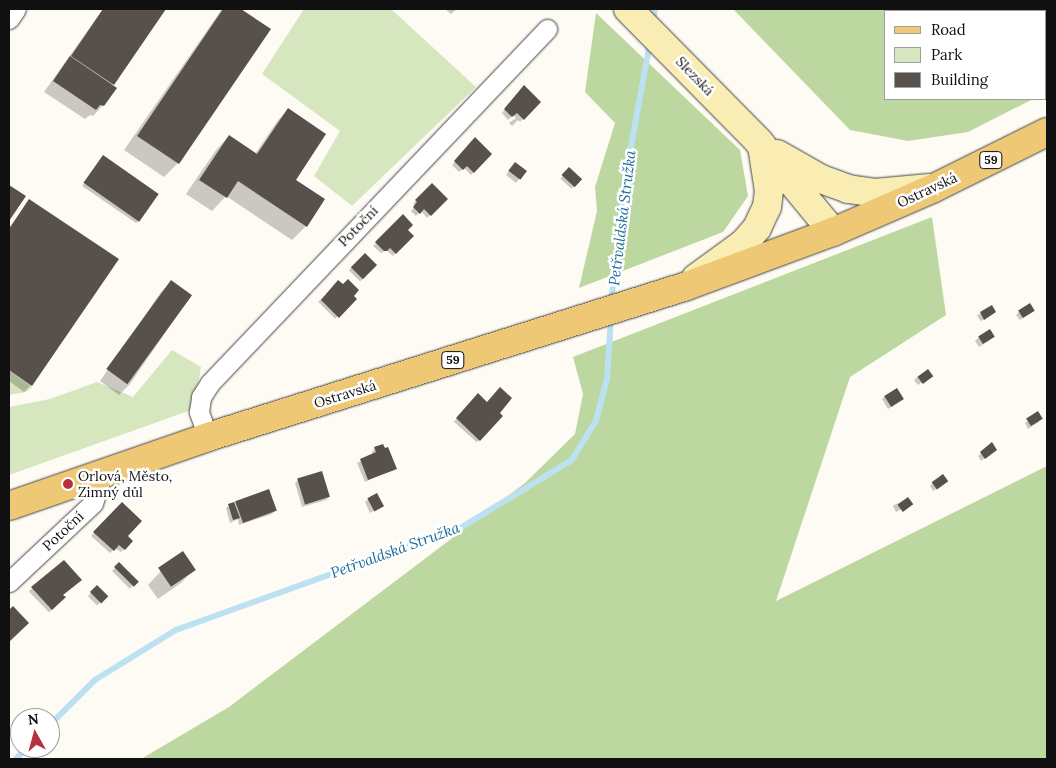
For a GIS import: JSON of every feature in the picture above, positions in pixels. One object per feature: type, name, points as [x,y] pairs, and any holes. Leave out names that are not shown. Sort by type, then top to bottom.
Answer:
[{"type":"main road","name":"Slezská","points":[[628,9],[761,144],[833,232]]},
{"type":"main road","name":"Ostravská","points":[[833,232],[934,188],[1047,132]]},
{"type":"main road","points":[[761,144],[821,179],[848,189],[875,193],[934,188]]},
{"type":"main road","points":[[684,287],[744,243],[757,228],[767,207],[769,191],[761,144]]},
{"type":"main road","name":"59","points":[[684,287],[833,232]]},
{"type":"main road","name":"Ostravská","points":[[9,506],[208,437],[684,287]]},
{"type":"street","points":[[9,19],[16,9]]},
{"type":"street","name":"Potoční","points":[[208,437],[200,412],[201,396],[210,383],[547,29]]},
{"type":"street","name":"Potoční","points":[[9,582],[93,503],[103,472]]},
{"type":"green space","points":[[304,9],[391,9],[476,87],[352,206],[314,176],[340,131],[262,74]]},
{"type":"green space","points":[[733,9],[1047,9],[1046,92],[1046,10],[884,10],[884,100],[1031,100],[968,132],[908,141],[850,130]]},
{"type":"green space","points":[[596,13],[740,150],[748,196],[723,232],[579,288],[597,211],[595,187],[615,123],[585,92]]},
{"type":"green space","points":[[932,217],[946,315],[850,377],[776,601],[1047,466],[1047,759],[141,759],[229,707],[525,483],[575,434],[583,394],[573,357]]},
{"type":"green space","points":[[172,350],[201,367],[194,409],[9,475],[9,407],[50,399],[97,382],[133,397]]},
{"type":"green space","points":[[9,371],[32,387],[26,392],[9,395]]},
{"type":"building","points":[[103,9],[166,9],[114,85],[71,56]]},
{"type":"building","points":[[223,9],[241,9],[271,29],[179,164],[137,136]]},
{"type":"building","points":[[70,56],[117,88],[104,106],[100,105],[96,110],[53,81]]},
{"type":"building","points":[[524,85],[541,102],[524,120],[517,113],[512,117],[504,109]]},
{"type":"building","points":[[288,108],[326,134],[296,180],[325,199],[307,227],[238,181],[227,198],[199,180],[229,135],[257,154]]},
{"type":"building","points":[[475,137],[492,154],[474,173],[467,166],[463,170],[454,161]]},
{"type":"building","points":[[103,155],[159,194],[139,222],[83,183]]},
{"type":"building","points":[[515,162],[527,171],[520,180],[508,171]]},
{"type":"building","points":[[569,167],[582,179],[575,187],[561,175]]},
{"type":"building","points":[[432,183],[448,199],[431,216],[424,209],[420,214],[413,207],[417,202],[415,200]]},
{"type":"building","points":[[9,185],[26,196],[9,221]]},
{"type":"building","points":[[29,199],[119,259],[32,386],[9,370],[9,229]]},
{"type":"building","points":[[403,214],[413,225],[408,230],[414,236],[396,254],[390,248],[384,251],[375,242]]},
{"type":"building","points":[[365,253],[377,265],[363,279],[351,267]]},
{"type":"building","points":[[348,279],[359,290],[354,296],[357,299],[339,318],[321,300],[338,280],[343,284]]},
{"type":"building","points":[[171,280],[192,295],[127,384],[106,369]]},
{"type":"building","points":[[1030,303],[1035,311],[1023,318],[1018,310]]},
{"type":"building","points":[[992,305],[996,312],[984,320],[980,312]]},
{"type":"building","points":[[990,329],[995,337],[983,344],[978,336]]},
{"type":"building","points":[[928,369],[933,376],[923,384],[917,377]]},
{"type":"building","points":[[500,387],[512,398],[500,413],[503,416],[480,441],[456,418],[478,393],[487,402]]},
{"type":"building","points":[[897,388],[904,399],[891,407],[884,396]]},
{"type":"building","points":[[1038,411],[1043,419],[1031,426],[1026,418]]},
{"type":"building","points":[[992,442],[997,450],[985,459],[980,452]]},
{"type":"building","points":[[383,444],[385,448],[388,447],[397,469],[368,480],[360,459],[376,452],[374,447]]},
{"type":"building","points":[[322,471],[330,497],[305,504],[297,479]]},
{"type":"building","points":[[943,474],[948,481],[937,490],[932,482]]},
{"type":"building","points":[[269,489],[277,511],[243,523],[235,501]]},
{"type":"building","points":[[377,493],[384,506],[374,511],[367,498]]},
{"type":"building","points":[[908,497],[913,504],[903,512],[897,505]]},
{"type":"building","points":[[122,502],[142,521],[128,536],[133,541],[125,550],[119,545],[114,551],[93,532]]},
{"type":"building","points":[[234,502],[240,518],[233,520],[228,504]]},
{"type":"building","points":[[183,551],[196,570],[171,587],[158,568]]},
{"type":"building","points":[[64,560],[82,580],[63,595],[66,597],[52,610],[31,587]]},
{"type":"building","points":[[119,562],[139,582],[134,587],[114,567]]},
{"type":"building","points":[[97,585],[108,596],[101,603],[90,592]]},
{"type":"building","points":[[13,606],[29,623],[9,642],[9,610]]},
{"type":"waterway","name":"Petřvaldská Stružka","points":[[653,21],[655,9]]},
{"type":"waterway","name":"Petřvaldská Stružka","points":[[611,303],[625,180],[650,43]]},
{"type":"waterway","name":"Petřvaldská Stružka","points":[[60,715],[95,680],[176,630],[462,527],[572,460],[596,421],[607,379],[611,317]]},
{"type":"place","name":"Orlová, Město, Zimný důl","points":[[68,484]]}]
